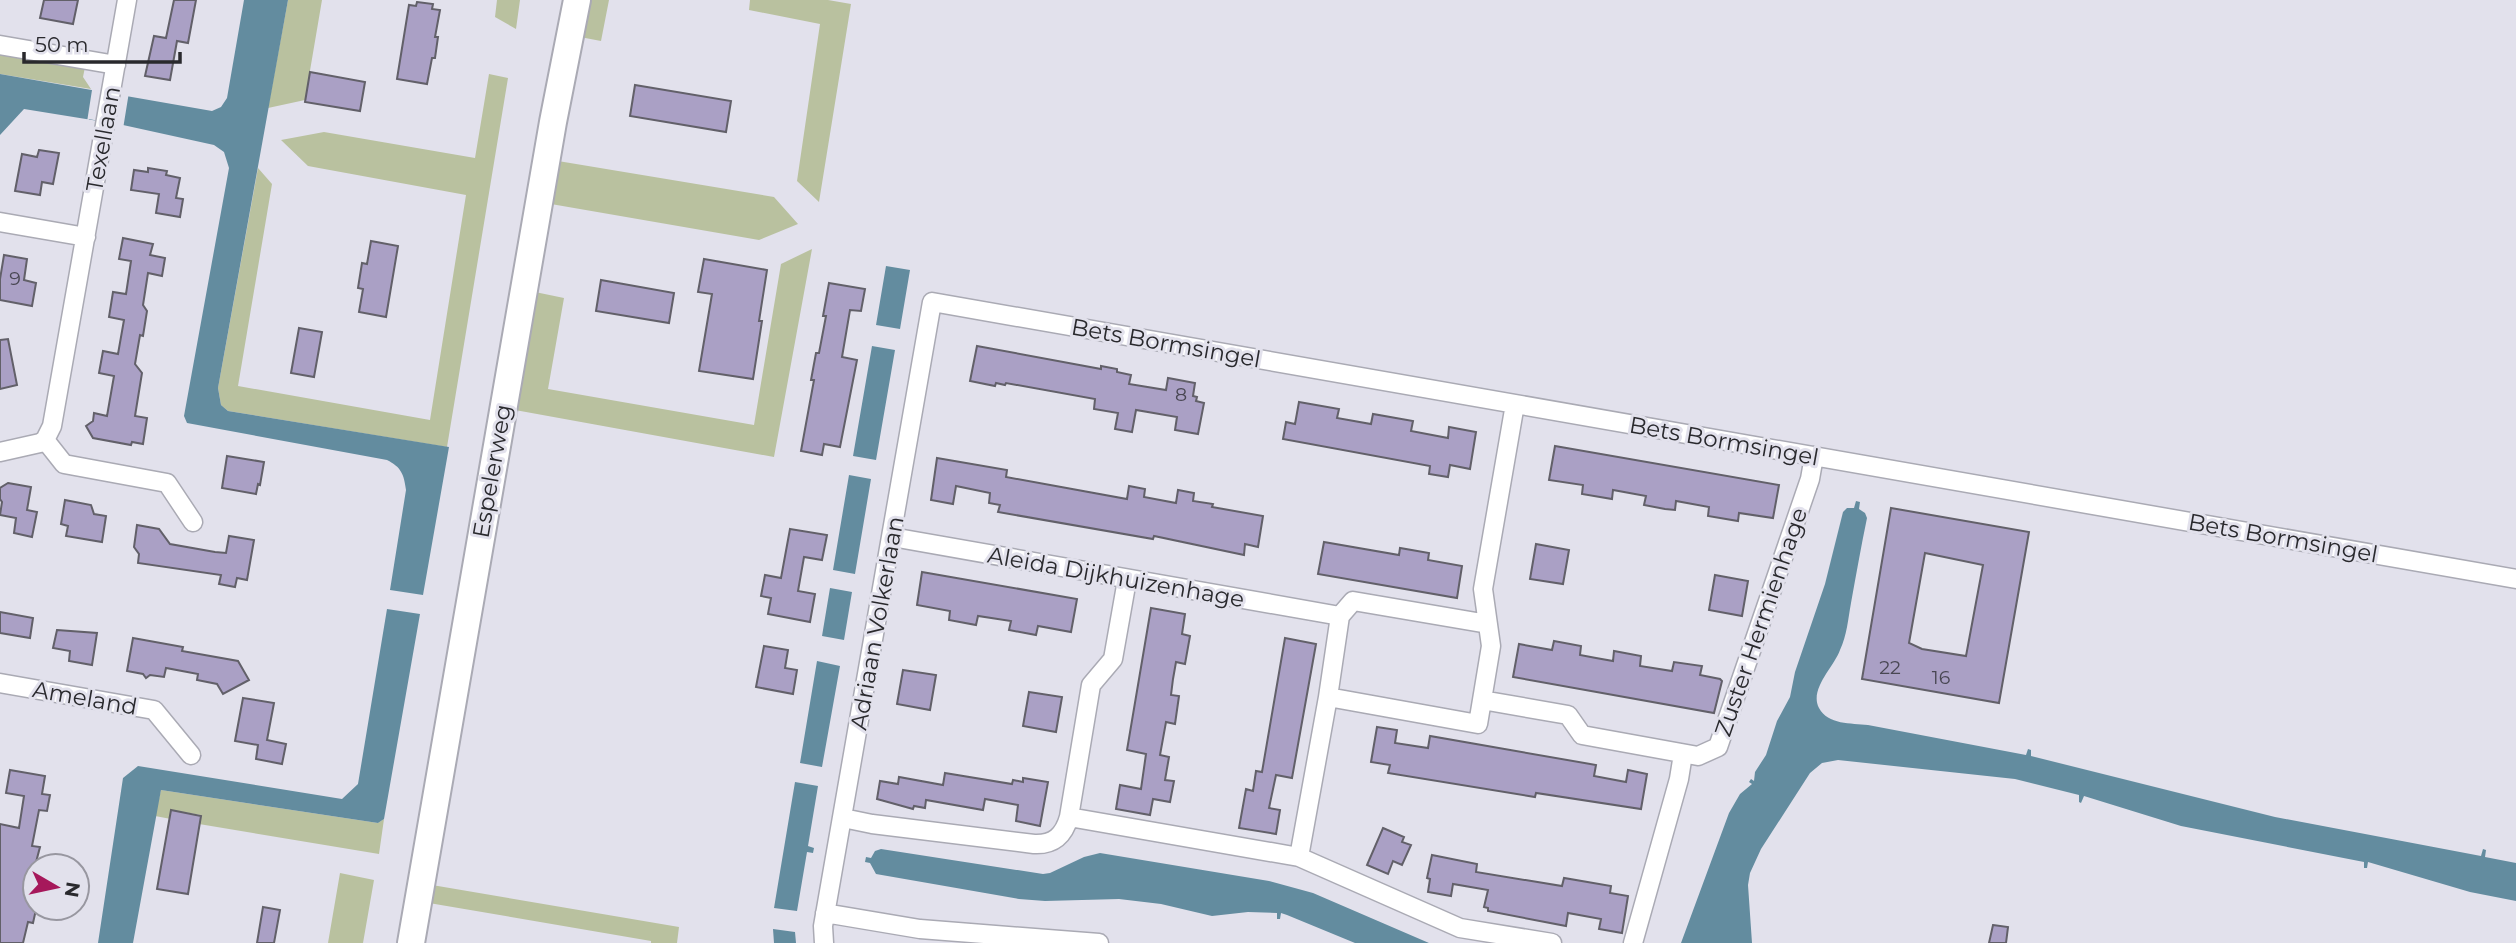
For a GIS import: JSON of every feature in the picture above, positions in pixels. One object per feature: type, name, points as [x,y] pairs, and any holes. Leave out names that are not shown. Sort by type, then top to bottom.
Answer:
[{"type":"main road","name":"Espelerweg","points":[[400,943],[530,191],[560,0]]},
{"type":"main road","name":"Espelerweg","points":[[411,943],[538,205],[577,0]]},
{"type":"street","name":"Texellaan","points":[[45,440],[54,419],[127,0]]},
{"type":"street","points":[[0,45],[116,65]]},
{"type":"street","points":[[0,222],[86,237]]},
{"type":"street","name":"Bets Bormsingel","points":[[932,302],[2516,579]]},
{"type":"street","name":"Adriaan Volkerlaan","points":[[824,943],[825,913],[932,302]]},
{"type":"street","points":[[1328,697],[1478,723],[1491,646],[1483,589],[1515,404]]},
{"type":"street","points":[[0,452],[45,440],[64,464],[167,483],[193,522]]},
{"type":"street","name":"Zuster Hermienhage","points":[[1482,700],[1568,715],[1582,735],[1698,756],[1718,747],[1810,479],[1814,456]]},
{"type":"street","name":"Aleida Dijkhuizenhage","points":[[892,537],[1340,616]]},
{"type":"street","points":[[843,818],[1042,845],[1058,838],[1063,833],[1069,817],[1091,685],[1113,660],[1126,580]]},
{"type":"street","points":[[1299,857],[1340,616],[1353,601],[1488,624]]},
{"type":"street","name":"Ameland","points":[[0,683],[155,710],[191,755]]},
{"type":"street","points":[[1633,943],[1679,779],[1683,754]]},
{"type":"street","points":[[1069,817],[1299,857],[1460,928],[1552,943]]},
{"type":"street","points":[[825,913],[920,929],[1099,943]]},
{"type":"green space","points":[[288,0],[322,0],[305,100],[268,108]]},
{"type":"green space","points":[[497,0],[520,0],[516,29],[495,17]]},
{"type":"green space","points":[[586,0],[609,0],[601,41],[580,37]]},
{"type":"green space","points":[[750,0],[828,0],[851,4],[819,202],[797,181],[820,24],[749,10]]},
{"type":"green space","points":[[0,53],[85,67],[83,77],[91,89],[0,74]]},
{"type":"green space","points":[[489,74],[508,78],[447,447],[228,411],[221,405],[218,388],[258,168],[272,184],[238,386],[430,420],[466,195],[308,166],[281,140],[324,132],[475,158]]},
{"type":"green space","points":[[558,161],[774,197],[798,224],[759,240],[551,204]]},
{"type":"green space","points":[[812,249],[774,457],[515,410],[535,292],[564,298],[548,389],[754,425],[781,264]]},
{"type":"green space","points":[[161,790],[378,823],[384,819],[379,854],[199,824],[201,815],[171,810],[171,819],[155,816]]},
{"type":"green space","points":[[340,873],[374,880],[363,943],[328,943]]},
{"type":"green space","points":[[432,885],[679,927],[677,943],[651,943],[429,903]]},
{"type":"water","points":[[244,0],[288,0],[218,388],[221,405],[228,411],[449,447],[423,595],[390,590],[406,490],[403,475],[396,465],[387,460],[187,423],[184,416],[229,168],[224,152],[214,145],[123,125],[24,109],[0,135],[0,74],[212,111],[221,107],[227,98]]},
{"type":"water","points":[[886,266],[910,270],[900,329],[876,325]]},
{"type":"water","points":[[872,346],[895,350],[876,460],[853,456]]},
{"type":"water","points":[[849,475],[871,479],[855,574],[833,570]]},
{"type":"water","points":[[1856,501],[1860,502],[1859,509],[1867,518],[1847,627],[1837,657],[1817,693],[1819,708],[1828,718],[2026,755],[2028,749],[2031,750],[2031,756],[2275,817],[2481,856],[2483,849],[2486,850],[2485,857],[2516,863],[2516,901],[2470,892],[2368,862],[2367,868],[2364,868],[2364,862],[2181,826],[2084,796],[2081,803],[2079,795],[2015,779],[1838,760],[1822,763],[1810,773],[1761,849],[1750,873],[1748,885],[1752,943],[1681,943],[1729,813],[1740,794],[1752,784],[1749,782],[1751,779],[1754,781],[1755,772],[1766,755],[1777,721],[1790,697],[1795,672],[1825,584],[1843,512],[1847,508],[1854,508]]},
{"type":"water","points":[[830,588],[852,592],[844,640],[822,636]]},
{"type":"water","points":[[387,609],[420,614],[384,819],[378,823],[161,790],[133,943],[98,943],[123,778],[138,766],[342,799],[358,784]]},
{"type":"water","points":[[817,661],[840,666],[822,767],[800,763]]},
{"type":"water","points":[[795,782],[818,786],[808,846],[814,848],[813,853],[807,852],[797,911],[774,908]]},
{"type":"water","points":[[881,849],[1043,874],[1100,853],[1269,881],[1313,893],[1429,943],[1355,943],[1281,913],[1280,919],[1277,919],[1277,913],[1248,912],[1212,916],[1161,904],[1119,899],[1019,899],[876,874],[870,863],[865,862],[866,857],[871,858],[875,851]]},
{"type":"water","points":[[773,929],[795,932],[796,943],[774,943]]},
{"type":"pier","points":[[89,85],[94,89],[127,95],[129,92],[123,129],[122,125],[89,119],[87,122],[92,90]]},
{"type":"building","points":[[44,0],[78,0],[73,24],[40,18]]},
{"type":"building","points":[[174,0],[196,0],[188,43],[177,41],[170,80],[145,76],[154,36],[166,38]]},
{"type":"building","points":[[417,2],[433,4],[432,9],[440,10],[435,37],[438,37],[435,58],[432,58],[427,84],[397,79],[409,5],[416,6]]},
{"type":"building","points":[[310,72],[365,82],[360,111],[305,102]]},
{"type":"building","points":[[635,85],[731,101],[726,132],[630,116]]},
{"type":"building","points":[[39,150],[59,153],[53,184],[42,182],[40,195],[15,191],[22,154],[37,157]]},
{"type":"building","points":[[148,168],[167,171],[166,175],[180,178],[176,198],[183,199],[180,217],[156,213],[159,194],[131,190],[134,170],[148,172]]},
{"type":"building","points":[[123,238],[153,244],[150,255],[165,258],[162,276],[148,273],[143,305],[147,311],[135,364],[142,373],[135,416],[147,418],[143,444],[132,442],[131,445],[93,438],[86,426],[93,421],[94,413],[107,416],[114,376],[99,373],[103,351],[118,354],[124,320],[109,317],[113,292],[126,294],[131,261],[119,259]]},
{"type":"building","points":[[371,241],[398,246],[386,317],[359,312],[363,289],[358,288],[362,263],[367,264]]},
{"type":"building","points":[[4,255],[27,259],[24,280],[36,283],[32,306],[0,300]]},
{"type":"building","points":[[704,259],[767,270],[753,379],[699,371],[712,294],[698,292]]},
{"type":"building","points":[[601,280],[674,293],[669,323],[596,311]]},
{"type":"building","points":[[829,283],[865,289],[861,311],[850,310],[842,357],[857,360],[840,447],[824,444],[822,455],[801,451],[814,380],[811,380],[816,353],[819,353],[826,316],[823,316]]},
{"type":"building","points":[[299,328],[322,332],[314,377],[291,373]]},
{"type":"building","points":[[8,339],[17,385],[0,389],[0,340]]},
{"type":"building","points":[[977,346],[1101,369],[1101,366],[1117,369],[1117,372],[1131,375],[1129,384],[1166,390],[1168,378],[1195,383],[1193,396],[1197,397],[1196,401],[1204,403],[1198,434],[1175,430],[1177,417],[1136,410],[1132,432],[1115,429],[1118,413],[1094,409],[1095,399],[1006,383],[996,383],[995,386],[970,381]]},
{"type":"building","points":[[1299,402],[1339,409],[1337,418],[1371,424],[1373,414],[1413,421],[1411,431],[1448,438],[1449,427],[1476,432],[1470,469],[1450,465],[1448,477],[1429,474],[1430,466],[1283,439],[1286,422],[1295,424]]},
{"type":"building","points":[[1555,446],[1779,485],[1773,518],[1739,513],[1738,521],[1708,516],[1709,507],[1676,501],[1675,510],[1665,509],[1644,505],[1646,496],[1613,490],[1612,499],[1582,494],[1583,485],[1549,480]]},
{"type":"building","points":[[227,456],[264,462],[256,494],[222,488]]},
{"type":"building","points":[[937,458],[1007,470],[1006,477],[1127,499],[1129,486],[1145,489],[1144,497],[1176,503],[1178,490],[1194,493],[1193,501],[1263,516],[1258,547],[1245,544],[1244,555],[1154,536],[1153,539],[998,512],[1000,505],[989,503],[990,493],[956,486],[953,504],[931,500]]},
{"type":"building","points":[[8,483],[31,487],[27,510],[37,512],[32,537],[14,533],[16,518],[0,515],[0,488]]},
{"type":"building","points":[[65,500],[91,505],[94,514],[106,516],[102,542],[66,536],[68,526],[61,524]]},
{"type":"building","points":[[1891,508],[2029,532],[1999,703],[1862,679]],"holes":[[[1925,553],[1983,565],[1966,656],[1922,649],[1909,643]]]},
{"type":"building","points":[[137,525],[159,529],[170,544],[215,552],[226,553],[229,536],[254,540],[247,580],[237,578],[235,587],[219,584],[221,575],[138,563],[139,554],[134,547]]},
{"type":"building","points":[[790,529],[827,535],[822,560],[804,557],[798,591],[815,594],[810,622],[768,614],[771,598],[761,596],[765,575],[781,578]]},
{"type":"building","points":[[1324,542],[1399,555],[1400,548],[1429,553],[1428,560],[1462,566],[1457,598],[1318,574]]},
{"type":"building","points":[[1536,544],[1569,550],[1563,584],[1530,579]]},
{"type":"building","points":[[922,572],[1077,599],[1071,632],[1038,626],[1036,635],[1009,630],[1011,621],[978,616],[976,625],[949,620],[950,611],[917,605]]},
{"type":"building","points":[[1715,575],[1748,581],[1742,616],[1709,610]]},
{"type":"building","points":[[1151,608],[1185,614],[1182,634],[1190,636],[1185,664],[1176,662],[1171,695],[1179,696],[1175,724],[1166,722],[1160,755],[1169,757],[1165,780],[1174,781],[1170,802],[1153,799],[1150,815],[1116,809],[1120,785],[1141,789],[1146,754],[1127,750]]},
{"type":"building","points":[[0,612],[33,618],[30,638],[0,633]]},
{"type":"building","points":[[57,630],[97,633],[92,665],[69,661],[70,651],[53,648]]},
{"type":"building","points":[[133,638],[183,647],[182,651],[238,661],[249,680],[223,694],[217,684],[197,680],[198,674],[166,668],[164,677],[150,675],[146,678],[143,674],[127,671]]},
{"type":"building","points":[[1285,638],[1316,644],[1292,778],[1276,775],[1269,808],[1280,810],[1276,834],[1239,828],[1246,789],[1253,791],[1256,771],[1262,772]]},
{"type":"building","points":[[1554,641],[1581,646],[1580,655],[1613,661],[1614,651],[1641,656],[1640,666],[1672,671],[1674,662],[1702,666],[1700,675],[1722,681],[1714,713],[1513,677],[1519,644],[1552,650]]},
{"type":"building","points":[[764,646],[788,650],[785,668],[797,670],[793,694],[756,687]]},
{"type":"building","points":[[903,670],[936,675],[930,710],[897,704]]},
{"type":"building","points":[[1029,692],[1062,697],[1056,732],[1023,726]]},
{"type":"building","points":[[243,698],[274,703],[267,740],[286,744],[282,764],[256,759],[258,745],[235,741]]},
{"type":"building","points":[[1377,727],[1397,730],[1395,743],[1428,748],[1430,736],[1596,765],[1594,776],[1626,782],[1628,770],[1647,774],[1641,809],[1536,793],[1535,797],[1388,773],[1390,765],[1371,762]]},
{"type":"building","points":[[10,770],[45,776],[42,794],[50,795],[47,811],[39,810],[32,846],[40,847],[39,852],[21,852],[21,922],[28,922],[23,943],[0,943],[0,824],[19,828],[24,796],[6,793]]},
{"type":"building","points":[[945,773],[1012,784],[1013,780],[1023,782],[1023,778],[1048,782],[1040,826],[1016,821],[1018,805],[985,799],[983,810],[926,800],[925,808],[914,806],[913,809],[877,799],[880,781],[898,784],[899,777],[943,785]]},
{"type":"building","points":[[171,810],[201,816],[188,894],[157,889]]},
{"type":"building","points":[[1383,828],[1404,837],[1402,842],[1411,845],[1402,865],[1393,861],[1388,874],[1367,865]]},
{"type":"building","points":[[1432,855],[1477,864],[1476,872],[1562,886],[1564,878],[1611,886],[1610,893],[1628,896],[1622,933],[1599,929],[1601,919],[1568,913],[1566,926],[1488,911],[1488,908],[1484,907],[1488,890],[1453,884],[1451,896],[1428,892],[1430,879],[1427,878]]},
{"type":"building","points":[[263,907],[280,910],[274,943],[257,943]]},
{"type":"building","points":[[1993,925],[2008,927],[2006,943],[1989,943]]}]
